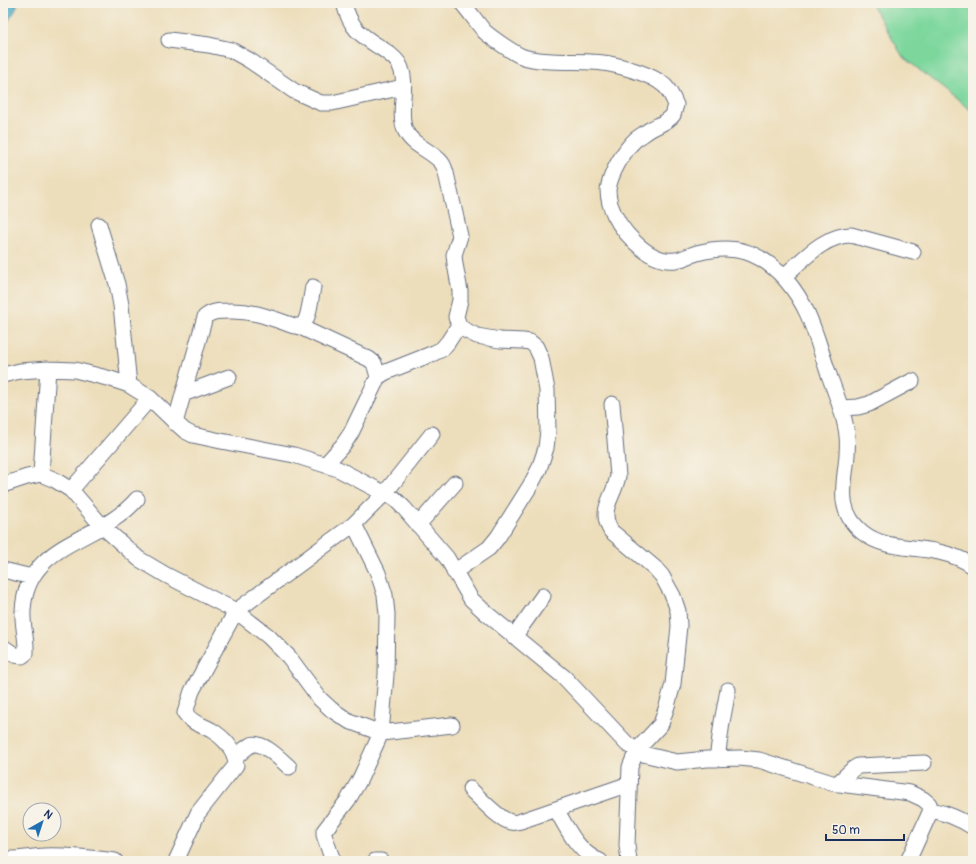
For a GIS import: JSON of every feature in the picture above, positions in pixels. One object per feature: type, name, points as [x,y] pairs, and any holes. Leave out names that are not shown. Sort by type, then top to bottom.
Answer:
[{"type":"street","points":[[344,3],[347,16],[363,37],[390,54],[399,63],[403,73],[402,121],[406,131],[412,140],[436,157],[442,164],[446,174],[460,230],[460,236],[454,255],[454,264],[460,291],[460,300],[456,318],[459,325],[463,329],[477,336],[500,340],[530,342],[536,347],[541,358],[545,374],[548,431],[546,448],[539,469],[498,537],[488,548],[454,572]]},
{"type":"street","points":[[462,3],[486,32],[521,56],[539,60],[593,62],[618,66],[644,74],[664,86],[672,95],[676,105],[672,116],[662,124],[650,129],[636,140],[626,150],[613,174],[608,191],[611,206],[619,223],[633,241],[646,252],[662,259],[675,260],[697,253],[735,248],[748,252],[763,260],[783,277],[801,300],[814,328],[841,408],[847,436],[842,500],[848,517],[862,532],[874,540],[889,545],[939,552],[962,559],[973,566]]},
{"type":"street","points":[[170,40],[209,45],[231,50],[249,60],[294,91],[321,103],[332,103],[403,87]]},
{"type":"street","points":[[100,224],[117,284],[121,305],[129,385]]},
{"type":"street","points":[[783,277],[821,245],[843,235],[851,235],[913,252]]},
{"type":"street","points":[[298,326],[304,324],[307,317],[313,287]]},
{"type":"street","points":[[175,423],[205,317],[216,311],[242,310],[254,312],[294,326],[298,326],[370,358],[374,362],[378,377]]},
{"type":"street","points":[[325,465],[343,445],[351,433],[378,377],[386,372],[442,349],[459,325]]},
{"type":"street","points":[[41,474],[48,369]]},
{"type":"street","points":[[3,375],[20,371],[48,369],[75,370],[111,379],[129,385],[150,398],[185,431],[221,441],[294,455],[338,469],[384,493],[404,508],[446,558],[471,599],[564,678],[627,744],[643,754],[658,759],[677,762],[740,758],[759,760],[837,784],[910,793],[923,799],[929,804],[931,810],[908,861]]},
{"type":"street","points":[[183,394],[229,377]]},
{"type":"street","points":[[841,408],[858,407],[869,404],[912,381]]},
{"type":"street","points":[[71,490],[150,398]]},
{"type":"street","points":[[612,404],[618,476],[605,514],[607,525],[611,531],[655,568],[662,576],[673,596],[678,611],[679,626],[673,684],[667,706],[660,724],[637,750],[630,767],[629,826],[627,846],[631,861]]},
{"type":"street","points":[[176,861],[198,813],[236,765],[236,757],[233,750],[221,738],[211,730],[196,724],[184,713],[192,691],[236,611],[354,524],[384,493],[432,434]]},
{"type":"street","points":[[3,485],[41,474],[71,490],[102,526],[139,559],[166,575],[236,611],[268,636],[289,657],[320,699],[332,710],[349,721],[381,733],[452,725]]},
{"type":"street","points":[[418,525],[456,483]]},
{"type":"street","points":[[3,647],[15,655],[22,656],[26,652],[23,612],[26,596],[32,577],[43,563],[52,554],[127,510],[137,499]]},
{"type":"street","points":[[333,861],[324,831],[348,800],[360,779],[381,733],[386,675],[386,601],[378,573],[354,524]]},
{"type":"street","points":[[3,570],[32,577]]},
{"type":"street","points":[[514,637],[543,596]]},
{"type":"street","points":[[717,759],[728,690]]},
{"type":"street","points":[[236,757],[250,746],[258,744],[290,767]]},
{"type":"street","points":[[837,784],[858,766],[924,763]]},
{"type":"street","points":[[470,789],[497,814],[512,822],[520,821],[629,784]]},
{"type":"street","points":[[556,809],[581,848],[600,861]]},
{"type":"street","points":[[931,810],[940,812],[973,827]]},
{"type":"street","points":[[9,860],[43,856],[63,856],[106,860]]},
{"type":"street","points":[[375,861],[381,861]]},
{"type":"green space","points":[[871,3],[973,3],[973,112],[903,57]]},
{"type":"water","points":[[3,3],[18,3],[15,11],[3,29]]}]
